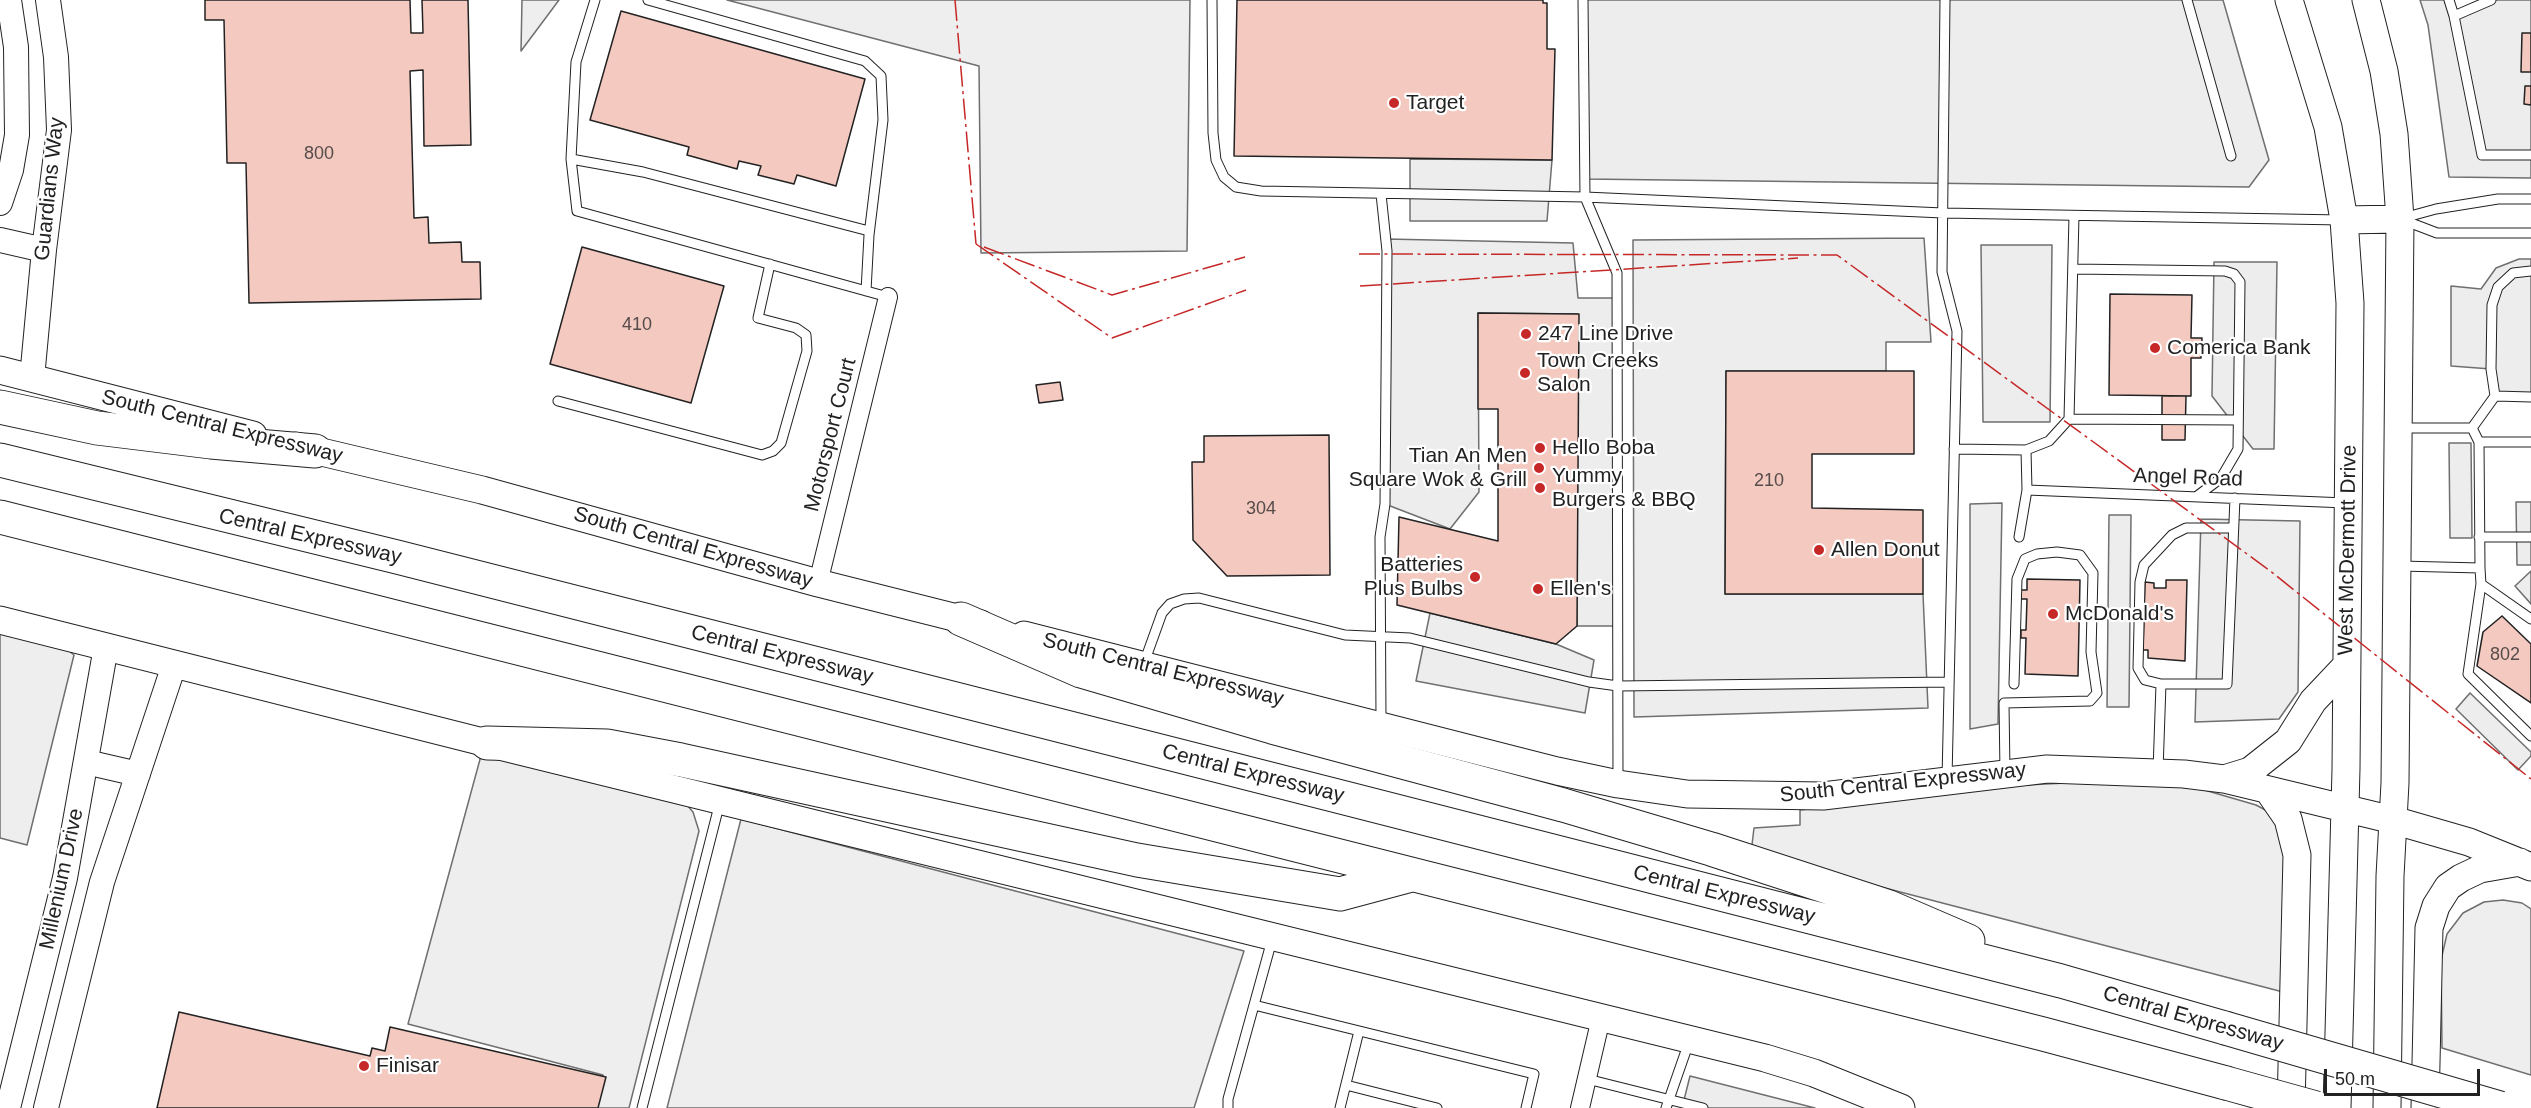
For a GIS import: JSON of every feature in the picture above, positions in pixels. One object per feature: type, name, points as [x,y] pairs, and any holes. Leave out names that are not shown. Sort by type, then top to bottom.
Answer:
[{"type":"highway","points":[[0,407],[97,428],[315,452]]},
{"type":"highway","name":"Central Expressway","points":[[0,460],[397,557],[2061,981],[2500,1108]]},
{"type":"highway","points":[[0,517],[1413,874],[2316,1108]]},
{"type":"highway","points":[[961,619],[1081,671],[1272,727],[1575,808],[1889,907],[2061,981]]},
{"type":"highway","points":[[487,744],[607,746],[681,760],[1137,860],[1340,894],[1413,874]]},
{"type":"main road","name":"West McDermott Drive","points":[[2289,0],[2328,127],[2344,220],[2349,303],[2349,503],[2337,1108]]},
{"type":"main road","points":[[2366,0],[2384,71],[2394,134],[2400,219],[2397,566],[2387,1108]]},
{"type":"main road","points":[[2344,220],[2400,219]]},
{"type":"main road","name":"South Central Expressway","points":[[0,370],[315,452],[482,490],[818,583],[1557,771],[1618,784],[1687,794],[1823,796],[2005,772],[2047,769],[2158,771],[2224,779],[2393,820],[2469,842],[2525,865]]},
{"type":"main road","points":[[0,620],[487,744],[720,799],[1690,1040],[1814,1073],[1900,1108]]},
{"type":"main road","points":[[2224,779],[2250,771],[2288,741],[2313,701],[2346,666]]},
{"type":"main road","points":[[2268,790],[2288,819],[2297,855],[2291,1108]]},
{"type":"main road","points":[[2425,1108],[2429,928],[2436,906],[2448,887],[2480,869],[2525,865]]},
{"type":"street","name":"Guardians Way","points":[[0,203],[11,170],[17,135],[16,47],[9,0]]},
{"type":"street","name":"Guardians Way","points":[[32,378],[44,250],[59,130],[56,57],[48,0]]},
{"type":"street","points":[[0,240],[44,250]]},
{"type":"street","name":"Motorsport Court","points":[[818,583],[888,297]]},
{"type":"street","name":"Millenium Drive","points":[[8,1108],[65,878],[106,647]]},
{"type":"street","name":"Millenium Drive","points":[[46,1108],[102,882],[174,665]]},
{"type":"street","points":[[86,762],[138,774]]},
{"type":"street","points":[[1580,1108],[1601,1018]]},
{"type":"lane","points":[[595,0],[576,62],[572,159],[577,211],[888,297]]},
{"type":"lane","points":[[648,0],[865,61],[881,76],[883,120],[869,231],[866,291]]},
{"type":"lane","points":[[1212,0],[1213,133],[1216,160],[1224,177],[1236,187],[1261,191],[1585,197],[1943,213],[2344,220]]},
{"type":"lane","points":[[1583,0],[1585,197],[1617,273],[1618,784]]},
{"type":"lane","points":[[1945,0],[1942,272],[1957,331],[1947,780]]},
{"type":"lane","points":[[2187,0],[2231,156]]},
{"type":"lane","points":[[2448,0],[2454,16],[2482,155],[2531,155]]},
{"type":"lane","points":[[2454,16],[2491,0]]},
{"type":"lane","points":[[572,159],[643,172],[869,231]]},
{"type":"lane","points":[[1381,194],[1387,251],[1385,504],[1380,537],[1381,726]]},
{"type":"lane","points":[[2400,219],[2436,209],[2498,199],[2531,200]]},
{"type":"lane","points":[[1954,448],[2026,450],[2049,441],[2069,419],[2074,216]]},
{"type":"lane","points":[[2400,219],[2437,233],[2531,233]]},
{"type":"lane","points":[[558,401],[762,455],[773,452],[781,443],[807,351],[806,335],[796,328],[758,318],[770,264]]},
{"type":"lane","points":[[2073,269],[2225,271],[2234,274],[2240,282],[2238,448],[2231,465],[2221,478],[2196,497]]},
{"type":"lane","points":[[2472,428],[2495,396],[2491,369],[2492,304],[2498,286],[2513,273],[2531,271]]},
{"type":"lane","points":[[2495,396],[2531,397]]},
{"type":"lane","points":[[2069,419],[2238,420]]},
{"type":"lane","points":[[2399,428],[2472,428]]},
{"type":"lane","points":[[2472,428],[2479,442],[2481,584],[2468,674],[2531,736]]},
{"type":"lane","points":[[2479,442],[2531,442]]},
{"type":"lane","points":[[2019,537],[2027,490],[2026,450]]},
{"type":"lane","name":"Angel Road","points":[[2027,490],[2349,503]]},
{"type":"lane","points":[[2233,528],[2186,528],[2172,535],[2144,566],[2140,582],[2138,668],[2145,680],[2161,684],[2227,684],[2235,498]]},
{"type":"lane","points":[[2479,537],[2531,537]]},
{"type":"lane","points":[[2005,772],[2004,703],[2090,701],[2097,693],[2091,652],[2093,573],[2080,555],[2071,552],[2047,553],[2025,559],[2017,579],[2014,684]]},
{"type":"lane","points":[[2397,566],[2481,568]]},
{"type":"lane","points":[[2481,584],[2531,619]]},
{"type":"lane","points":[[1143,665],[1162,614],[1170,604],[1184,599],[1199,598],[1345,635],[1410,638],[1588,682],[1618,686],[1949,682]]},
{"type":"lane","points":[[2158,771],[2161,684]]},
{"type":"lane","points":[[642,1108],[720,799]]},
{"type":"lane","points":[[1228,1108],[1228,1099],[1273,938]]},
{"type":"lane","points":[[1254,1005],[1534,1074],[1526,1108]]},
{"type":"lane","points":[[1340,1108],[1359,1031]]},
{"type":"lane","points":[[1667,1104],[1690,1040]]},
{"type":"lane","points":[[1587,1079],[1667,1104],[1703,1108]]},
{"type":"lane","points":[[1346,1085],[1437,1108]]},
{"type":"shaded area","points":[[522,0],[559,0],[521,51]]},
{"type":"shaded area","points":[[727,0],[1190,0],[1187,251],[981,253],[979,66]]},
{"type":"shaded area","points":[[1582,0],[2223,0],[2269,160],[2249,187],[1584,179]]},
{"type":"shaded area","points":[[2420,0],[2448,0],[2454,16],[2491,0],[2531,0],[2531,178],[2449,177],[2428,25]]},
{"type":"shaded area","points":[[1410,159],[1552,160],[1547,221],[1410,221]]},
{"type":"shaded area","points":[[1924,238],[1931,342],[1886,342],[1886,371],[1726,371],[1725,594],[1923,594],[1928,708],[1634,717],[1633,240]]},
{"type":"shaded area","points":[[1386,239],[1573,243],[1578,298],[1617,298],[1617,626],[1577,626],[1577,314],[1478,313],[1479,492],[1450,529],[1385,504]]},
{"type":"shaded area","points":[[1981,245],[2052,245],[2050,422],[1983,422]]},
{"type":"shaded area","points":[[2519,259],[2531,259],[2531,397],[2495,396],[2491,369],[2451,366],[2451,286],[2481,289],[2496,268]]},
{"type":"shaded area","points":[[2214,262],[2277,262],[2274,449],[2253,449],[2212,396]]},
{"type":"shaded area","points":[[2449,443],[2471,443],[2472,538],[2450,538]]},
{"type":"shaded area","points":[[2516,502],[2531,502],[2531,565],[2517,565]]},
{"type":"shaded area","points":[[2002,503],[1998,724],[1970,729],[1970,504]]},
{"type":"shaded area","points":[[2109,515],[2131,515],[2129,707],[2107,707]]},
{"type":"shaded area","points":[[2201,519],[2300,521],[2298,692],[2279,719],[2195,722]]},
{"type":"shaded area","points":[[2531,571],[2531,604],[2515,586]]},
{"type":"shaded area","points":[[1430,613],[1556,644],[1594,660],[1585,713],[1416,681]]},
{"type":"shaded area","points":[[0,631],[64,647],[74,655],[27,845],[0,838]]},
{"type":"shaded area","points":[[2470,693],[2531,752],[2531,756],[2518,770],[2456,709]]},
{"type":"shaded area","points":[[482,752],[686,804],[693,812],[699,831],[629,1108],[595,1108],[603,1075],[408,1024]]},
{"type":"shaded area","points":[[2109,781],[2201,789],[2256,805],[2271,813],[2288,842],[2283,992],[1751,853],[1754,828],[1800,825],[1800,810],[1983,787]]},
{"type":"shaded area","points":[[741,819],[1244,951],[1194,1108],[667,1108]]},
{"type":"shaded area","points":[[2503,900],[2522,903],[2531,909],[2531,1075],[2442,1048],[2441,960],[2447,934],[2463,913],[2484,902]]},
{"type":"shaded area","points":[[1690,1076],[1815,1108],[1682,1108]]},
{"type":"building","points":[[205,0],[410,0],[411,33],[423,33],[422,0],[468,0],[471,145],[424,146],[423,70],[410,71],[414,218],[428,217],[429,243],[461,242],[462,262],[480,262],[481,299],[249,303],[246,163],[227,163],[224,20],[205,20]]},
{"type":"building","name":"Target","points":[[1237,0],[1543,0],[1543,3],[1547,3],[1547,49],[1555,49],[1552,160],[1234,156]]},
{"type":"building","points":[[621,11],[865,79],[836,186],[797,175],[794,184],[758,175],[761,166],[739,161],[737,169],[687,155],[689,147],[590,120]]},
{"type":"building","points":[[2522,33],[2531,33],[2531,72],[2521,72]]},
{"type":"building","points":[[2525,86],[2531,86],[2531,105],[2524,104]]},
{"type":"building","points":[[582,247],[724,286],[691,403],[550,364]]},
{"type":"building","name":"Comerica Bank","points":[[2110,294],[2192,295],[2191,338],[2202,338],[2201,358],[2191,358],[2191,396],[2109,395]]},
{"type":"building","points":[[1478,313],[1579,314],[1577,626],[1556,644],[1397,605],[1399,517],[1498,541],[1498,409],[1478,409]]},
{"type":"building","points":[[1726,371],[1914,371],[1914,454],[1812,454],[1812,508],[1923,510],[1923,594],[1725,594]]},
{"type":"building","points":[[1060,382],[1063,400],[1039,403],[1036,385]]},
{"type":"building","points":[[2162,396],[2186,396],[2185,440],[2162,440]]},
{"type":"building","points":[[1329,435],[1330,575],[1227,576],[1193,540],[1192,462],[1204,462],[1204,436]]},
{"type":"building","name":"McDonald's","points":[[2027,579],[2080,580],[2078,676],[2025,674],[2026,638],[2021,638],[2021,630],[2026,630],[2027,599],[2021,599],[2021,590],[2027,590]]},
{"type":"building","points":[[2166,580],[2187,580],[2185,661],[2148,658],[2148,650],[2143,650],[2145,582],[2154,583],[2154,588],[2166,588]]},
{"type":"building","points":[[2502,616],[2531,644],[2531,703],[2477,666],[2483,632]]},
{"type":"building","name":"Finisar","points":[[179,1012],[370,1056],[372,1048],[385,1051],[390,1027],[606,1077],[598,1108],[157,1108]]},
{"type":"power","points":[[955,0],[976,244]]},
{"type":"power","points":[[976,244],[1112,338],[1246,290]]},
{"type":"power","points":[[984,247],[1112,295],[1245,257]]},
{"type":"power","points":[[1359,254],[1837,255],[2269,570],[2531,779]]},
{"type":"power","points":[[1360,286],[1798,258]]},
{"type":"place","name":"Target","points":[[1394,103]]},
{"type":"place","name":"247 Line Drive","points":[[1526,334]]},
{"type":"place","name":"Comerica Bank","points":[[2155,348]]},
{"type":"place","name":"Town Creeks Salon","points":[[1525,373]]},
{"type":"place","name":"Hello Boba","points":[[1540,448]]},
{"type":"place","name":"Tian An Men Square Wok & Grill","points":[[1539,468]]},
{"type":"place","name":"Yummy Burgers & BBQ","points":[[1540,488]]},
{"type":"place","name":"Allen Donut","points":[[1819,550]]},
{"type":"place","name":"Batteries Plus Bulbs","points":[[1475,577]]},
{"type":"place","name":"Ellen's","points":[[1538,589]]},
{"type":"place","name":"McDonald's","points":[[2053,614]]},
{"type":"place","name":"Finisar","points":[[364,1066]]}]
